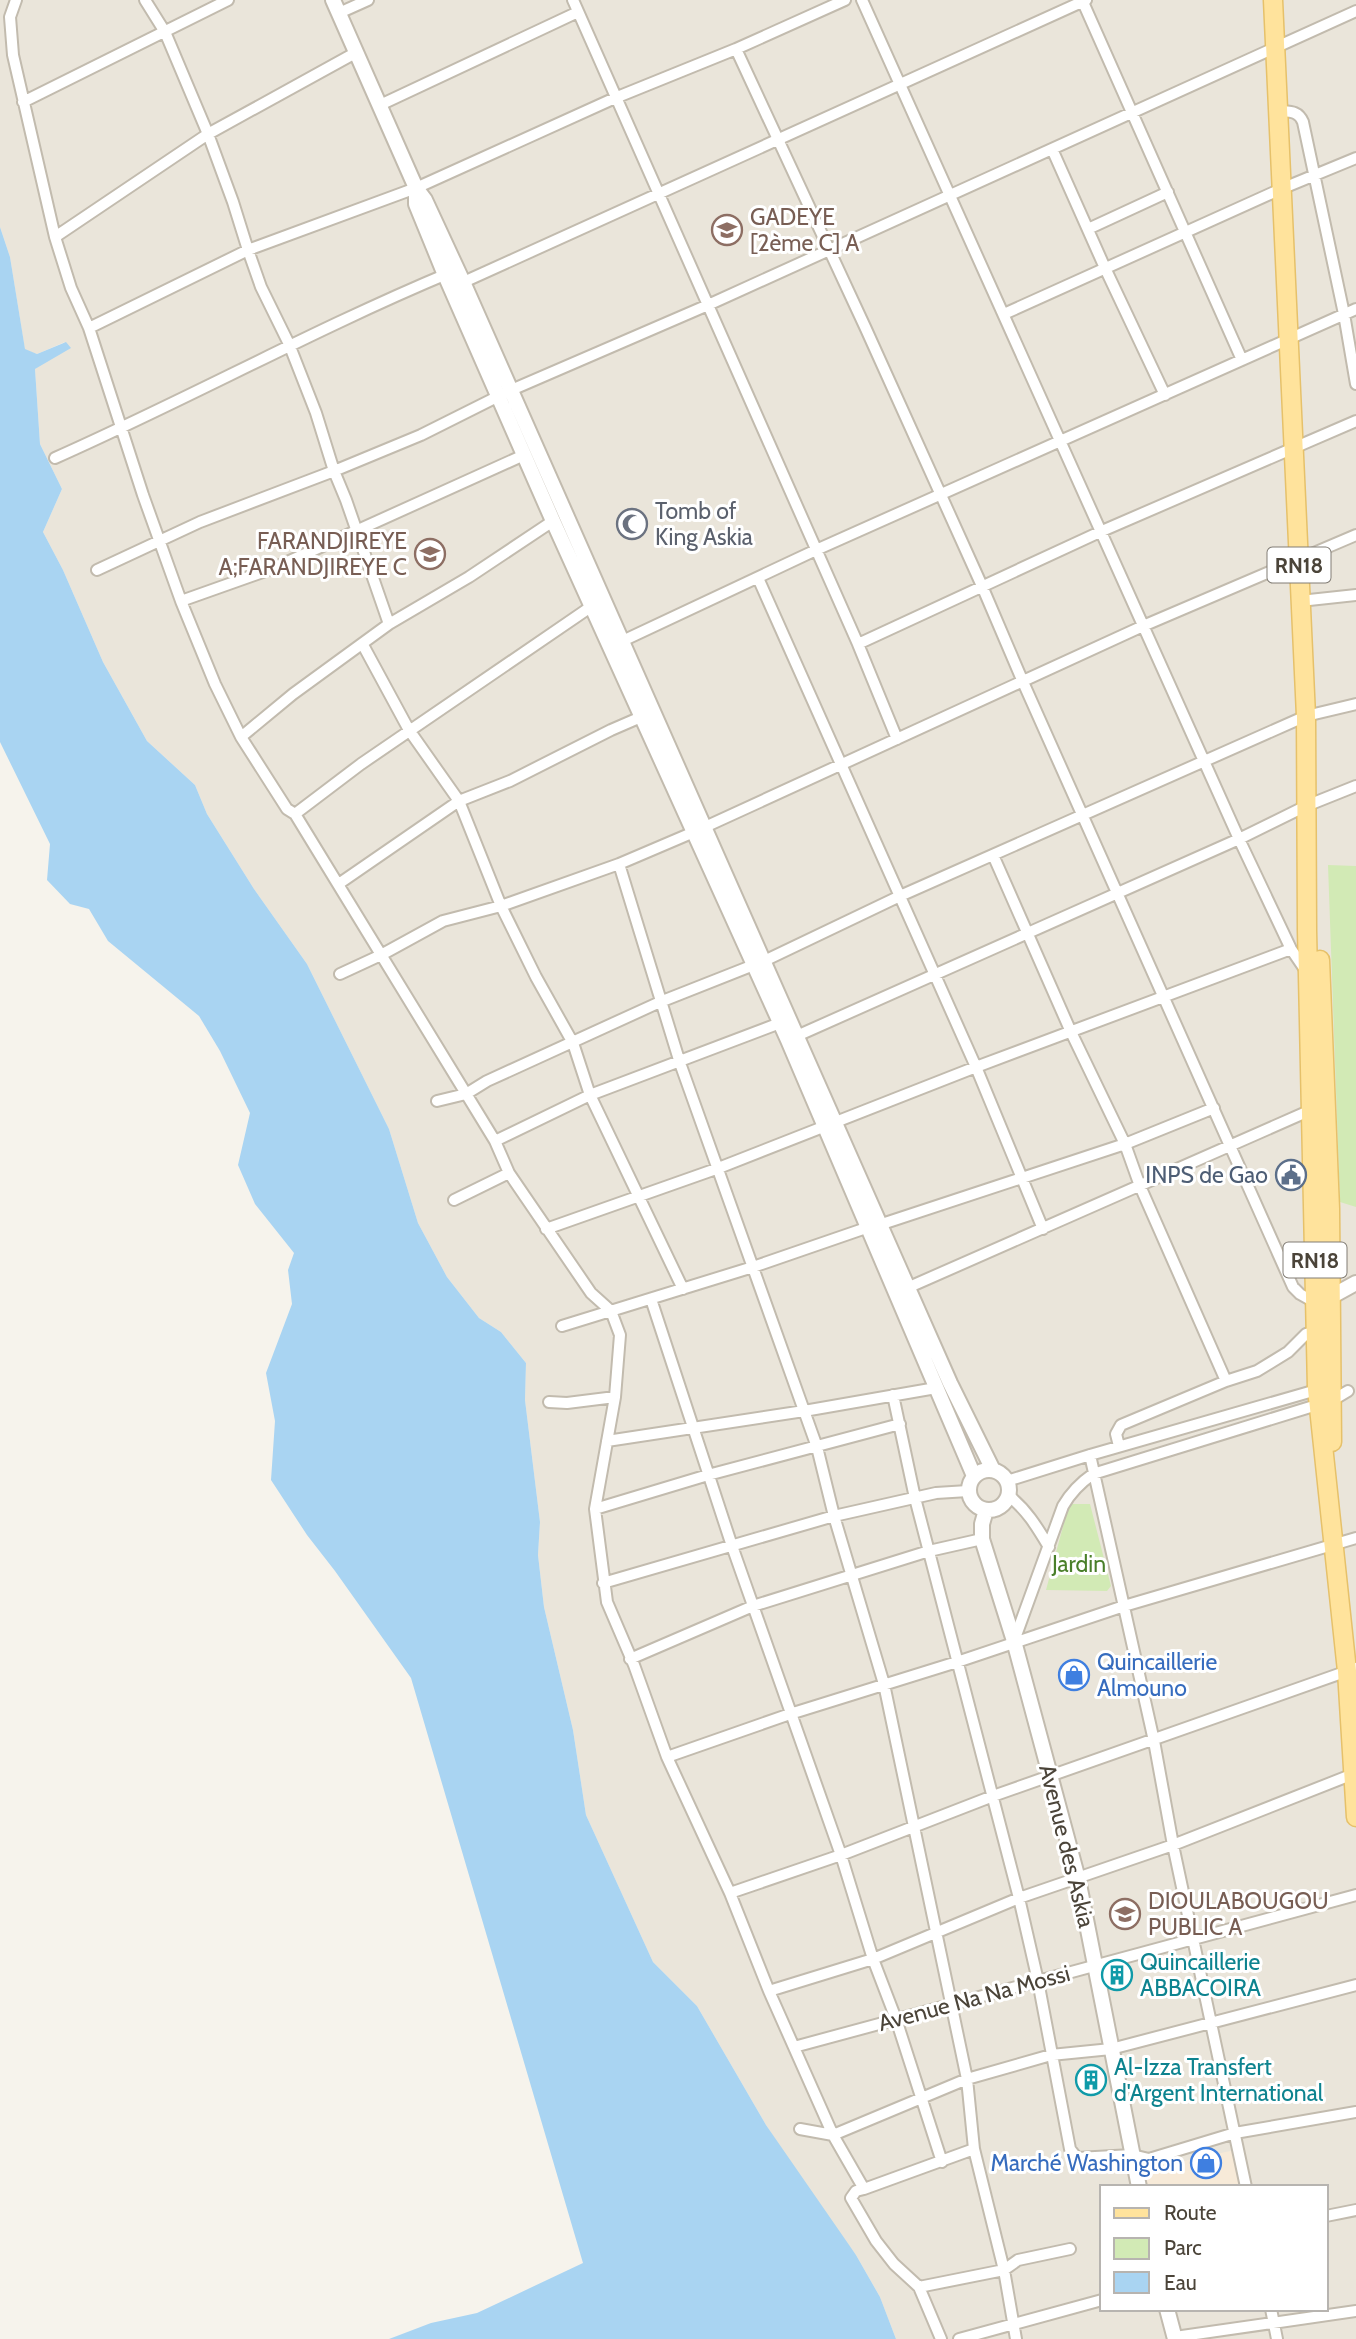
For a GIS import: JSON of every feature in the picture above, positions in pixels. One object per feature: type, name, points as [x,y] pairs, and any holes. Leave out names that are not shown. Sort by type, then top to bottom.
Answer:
[{"type":"main road","name":"RN18","points":[[1273,0],[1306,716],[1311,1110],[1324,1301],[1334,1393],[1331,1509],[1352,1670],[1356,1817]]},
{"type":"main road","name":"RN18","points":[[1306,806],[1320,960],[1330,1209],[1324,1301],[1316,1331],[1334,1393]]},
{"type":"street","points":[[16,0],[10,17],[13,55],[55,237],[71,288],[89,328],[159,540],[215,684],[241,737],[340,883],[495,1141],[509,1173],[591,1293],[611,1311],[620,1335],[615,1397],[595,1509],[607,1602],[667,1757],[730,1893],[769,1992],[833,2135],[864,2189]]},
{"type":"street","points":[[145,0],[165,32],[208,134],[261,287],[289,344],[316,413],[389,624]]},
{"type":"street","points":[[23,102],[228,0]]},
{"type":"street","points":[[368,0],[336,6],[416,188],[416,204],[454,279],[793,1038],[874,1226],[936,1388],[975,1476]]},
{"type":"street","points":[[573,0],[858,644],[897,739]]},
{"type":"street","points":[[89,328],[247,250],[416,188],[615,98],[845,0]]},
{"type":"street","points":[[862,0],[1238,839],[1291,949],[1309,976]]},
{"type":"street","points":[[55,458],[122,428],[289,344],[657,194],[1084,0],[1241,360]]},
{"type":"street","points":[[97,570],[200,522],[334,471],[451,421],[504,394],[1356,11]]},
{"type":"street","points":[[380,105],[578,12]]},
{"type":"street","points":[[736,48],[982,586],[1293,1287],[1300,1294],[1324,1301],[1356,1283]]},
{"type":"street","points":[[55,237],[208,134],[357,52]]},
{"type":"street","points":[[1278,111],[1295,113],[1302,118],[1344,314],[1356,384]]},
{"type":"street","points":[[1052,149],[1165,395]]},
{"type":"street","points":[[1004,314],[1280,189],[1356,158]]},
{"type":"street","points":[[1088,229],[1168,192]]},
{"type":"street","points":[[616,643],[816,550],[1356,309]]},
{"type":"street","points":[[504,394],[524,455],[553,521],[592,606],[616,643],[642,717],[699,830]]},
{"type":"street","points":[[858,644],[1102,531],[1356,421]]},
{"type":"street","points":[[181,601],[274,568],[524,455]]},
{"type":"street","points":[[241,737],[293,694],[389,624],[469,578],[553,521]]},
{"type":"street","points":[[340,974],[443,921],[501,906],[619,864],[699,830],[1143,626],[1356,534]]},
{"type":"street","points":[[758,578],[976,1067],[1043,1229]]},
{"type":"street","points":[[1300,601],[1356,595]]},
{"type":"street","points":[[295,814],[409,730],[592,606]]},
{"type":"street","points":[[363,645],[409,730],[459,801],[501,906],[573,1043],[590,1095],[683,1289]]},
{"type":"street","points":[[437,1101],[466,1094],[487,1081],[660,1002],[759,963],[900,896],[1306,716],[1356,704]]},
{"type":"street","points":[[340,883],[459,801],[510,781],[642,717]]},
{"type":"street","points":[[793,1038],[1306,806],[1356,786]]},
{"type":"street","points":[[993,855],[1071,1032],[1125,1144],[1140,1186],[1226,1381]]},
{"type":"street","points":[[619,864],[680,1063],[817,1447],[834,1516],[884,1684],[912,1828],[967,2079],[974,2149],[1004,2270],[1016,2339]]},
{"type":"street","points":[[546,1229],[716,1169],[976,1067],[1291,949]]},
{"type":"street","points":[[759,963],[780,1023],[793,1038]]},
{"type":"street","points":[[495,1141],[590,1095],[780,1023]]},
{"type":"street","points":[[562,1326],[753,1267],[1125,1144],[1214,1108]]},
{"type":"street","points":[[907,1288],[1311,1110]]},
{"type":"street","points":[[454,1200],[509,1173]]},
{"type":"street","points":[[874,1226],[907,1288],[992,1470]]},
{"type":"street","points":[[651,1299],[732,1546],[841,1855],[873,1959],[897,2019],[942,2162]]},
{"type":"street","points":[[1119,1446],[1116,1434],[1121,1425],[1226,1381],[1257,1371],[1274,1362],[1306,1334],[1316,1331]]},
{"type":"street","points":[[607,1441],[804,1412],[936,1388]]},
{"type":"street","points":[[1049,1547],[1034,1522],[1007,1488],[1003,1476],[986,1470],[975,1476],[968,1491],[974,1504],[986,1510],[1000,1507],[1007,1488],[1090,1455],[1334,1393]]},
{"type":"street","points":[[1014,1641],[1063,1506],[1070,1493],[1093,1474],[1334,1393]]},
{"type":"street","points":[[893,1395],[915,1497],[1019,1898],[1070,2149],[1077,2158],[1132,2155],[1149,2159],[1235,2133],[1356,2112]]},
{"type":"street","points":[[550,1402],[567,1403],[615,1397]]},
{"type":"street","points":[[595,1509],[708,1475],[900,1424]]},
{"type":"street","points":[[1090,1455],[1154,1741],[1172,1845],[1247,2185]]},
{"type":"street","points":[[603,1583],[834,1516],[936,1493],[968,1491]]},
{"type":"street","name":"Avenue des Askia","points":[[986,1510],[982,1539],[1014,1641],[1078,1879],[1139,2185]]},
{"type":"street","points":[[667,1757],[790,1714],[1124,1606],[1356,1538]]},
{"type":"street","points":[[629,1659],[753,1606],[929,1551],[982,1539]]},
{"type":"street","points":[[730,1893],[841,1855],[993,1796],[1352,1670]]},
{"type":"street","points":[[769,1992],[873,1959],[1019,1898],[1172,1845],[1355,1773]]},
{"type":"street","name":"Avenue Na Na Mossi","points":[[794,2047],[1356,1895]]},
{"type":"street","points":[[800,2129],[833,2135],[967,2079],[1051,2055],[1111,2049],[1356,1985]]},
{"type":"street","points":[[941,2339],[919,2287],[894,2264],[876,2241],[852,2198],[856,2191],[974,2149]]},
{"type":"street","points":[[1328,2216],[1356,2210]]},
{"type":"street","points":[[919,2287],[1004,2270],[1018,2260],[1070,2249]]},
{"type":"street","points":[[959,2339],[1100,2301]]},
{"type":"street","points":[[1168,2311],[1175,2338],[1356,2311]]},
{"type":"street","points":[[1271,2311],[1278,2339]]},
{"type":"shaded area","points":[[0,0],[1356,0],[1356,2339],[896,2339],[880,2297],[856,2255],[811,2194],[766,2125],[697,2006],[653,1962],[586,1815],[573,1730],[544,1607],[538,1555],[540,1522],[525,1400],[526,1363],[501,1332],[479,1318],[447,1277],[418,1223],[389,1129],[307,964],[254,889],[207,814],[195,785],[147,741],[103,662],[63,570],[43,532],[62,489],[40,444],[35,369],[65,342],[37,354],[25,350],[10,257],[0,227]]},
{"type":"shaded area","name":"Marché Washington","points":[[1235,2150],[1243,2185],[1144,2185],[1141,2170]]},
{"type":"green space","points":[[1328,865],[1356,866],[1356,1207],[1340,1202]]},
{"type":"green space","name":"Jardin","points":[[1069,1504],[1090,1504],[1111,1586],[1107,1591],[1046,1590]]},
{"type":"water","points":[[0,227],[10,257],[25,349],[37,354],[66,342],[71,348],[35,369],[40,444],[62,489],[43,532],[63,570],[103,662],[147,741],[195,785],[207,814],[254,889],[307,964],[389,1129],[418,1223],[447,1277],[479,1318],[501,1332],[526,1363],[525,1400],[540,1522],[538,1555],[544,1607],[573,1730],[586,1815],[653,1962],[697,2006],[766,2125],[856,2255],[880,2297],[896,2339],[389,2339],[431,2323],[477,2313],[583,2263],[411,1678],[307,1535],[271,1480],[275,1421],[266,1373],[292,1304],[288,1270],[294,1253],[255,1204],[238,1165],[250,1113],[220,1051],[199,1016],[108,941],[89,909],[70,904],[47,880],[50,844],[0,742]]},
{"type":"place","name":"GADEYE [2ème C] A","points":[[727,230]]},
{"type":"place","name":"Tomb of King Askia","points":[[632,524]]},
{"type":"place","name":"FARANDJIREYE A;FARANDJIREYE C","points":[[430,554]]},
{"type":"place","name":"INPS de Gao","points":[[1291,1175]]},
{"type":"place","name":"Quincaillerie Almouno","points":[[1074,1675]]},
{"type":"place","name":"DIOULABOUGOU PUBLIC A","points":[[1125,1914]]},
{"type":"place","name":"Quincaillerie ABBACOIRA","points":[[1117,1975]]},
{"type":"place","name":"Al-Izza Transfert d'Argent International","points":[[1091,2080]]},
{"type":"place","name":"Marché Washington","points":[[1206,2163]]}]
